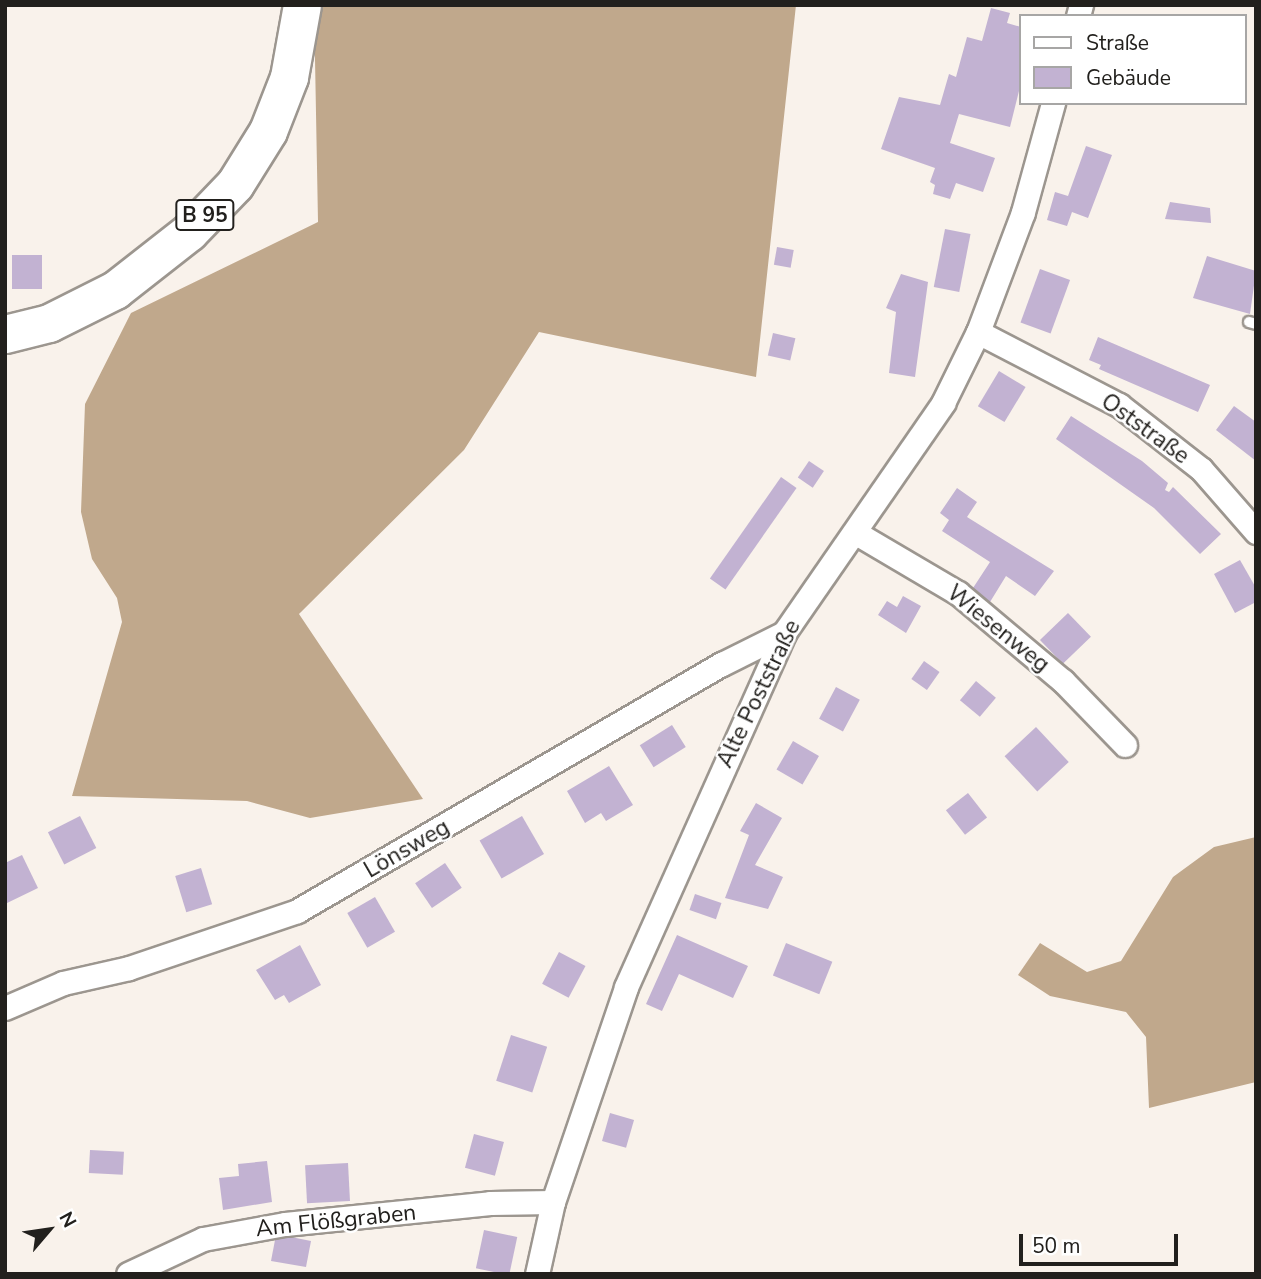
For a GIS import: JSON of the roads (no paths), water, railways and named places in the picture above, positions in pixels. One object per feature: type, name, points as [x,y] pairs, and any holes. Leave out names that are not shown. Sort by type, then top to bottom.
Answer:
[{"type":"main road","name":"B 95","points":[[5,334],[49,323],[115,290],[189,232],[235,184],[268,131],[289,77],[302,5]]},
{"type":"street","name":"Alte Poststraße","points":[[537,1274],[553,1202],[626,987],[784,633],[856,533],[943,403],[978,332],[1023,212],[1052,105]]},
{"type":"street","name":"Oststraße","points":[[978,332],[1119,405],[1201,470],[1256,532]]},
{"type":"street","name":"Wiesenweg","points":[[856,533],[958,593],[1063,681],[1125,745]]},
{"type":"street","name":"Lönsweg","points":[[5,1008],[63,983],[129,968],[297,911],[722,664],[784,633]]},
{"type":"street","name":"Am Flößgraben","points":[[128,1274],[203,1239],[274,1226],[489,1203],[553,1202]]}]
